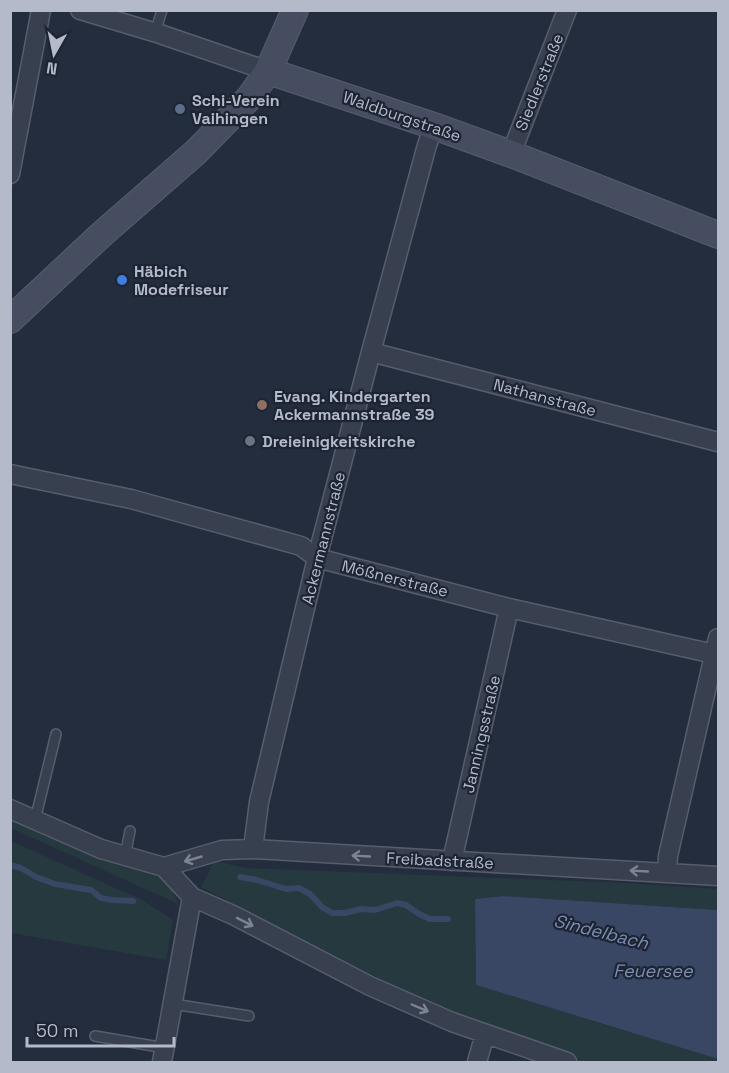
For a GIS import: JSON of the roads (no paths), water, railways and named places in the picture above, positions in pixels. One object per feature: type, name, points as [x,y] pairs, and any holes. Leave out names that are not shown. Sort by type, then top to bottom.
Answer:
[{"type":"street","points":[[10,174],[41,10]]},
{"type":"street","name":"Waldburgstraße","points":[[80,10],[434,126],[718,235]]},
{"type":"street","points":[[12,314],[196,152],[250,97],[268,71],[295,10]]},
{"type":"street","name":"Siedlerstraße","points":[[511,154],[567,10]]},
{"type":"street","name":"Ackermannstraße","points":[[254,849],[259,802],[317,558],[434,126]]},
{"type":"street","name":"Nathanstraße","points":[[371,352],[718,442]]},
{"type":"street","name":"Mößnerstraße","points":[[10,474],[131,499],[302,546],[317,558],[509,608],[716,646]]},
{"type":"street","name":"Janningsstraße","points":[[452,861],[509,608]]},
{"type":"street","points":[[666,873],[716,646]]},
{"type":"street","points":[[10,809],[101,849],[164,867],[192,897],[233,915],[370,986],[452,1022],[567,1062]]},
{"type":"street","name":"Freibadstraße","points":[[164,867],[222,850],[254,849],[718,876]]},
{"type":"street","points":[[164,1055],[192,897]]},
{"type":"street","points":[[477,1062],[485,1034]]},
{"type":"lane","points":[[154,33],[162,10]]},
{"type":"lane","points":[[35,820],[56,734]]},
{"type":"lane","points":[[125,856],[130,831]]},
{"type":"lane","points":[[173,1004],[249,1016]]},
{"type":"lane","points":[[95,1036],[164,1055]]},
{"type":"water","name":"Feuersee","points":[[503,896],[718,910],[718,1059],[476,985],[475,899]]},
{"type":"waterway","name":"Sindelbach","points":[[10,865],[55,884],[91,890],[101,898],[133,901]]},
{"type":"waterway","name":"Sindelbach","points":[[240,877],[286,889],[299,888],[310,894],[322,907],[332,913],[361,909],[375,910],[397,903],[406,905],[430,919],[448,919]]},
{"type":"place","name":"Schi-Verein Vaihingen","points":[[180,109]]},
{"type":"place","name":"Häbich Modefriseur","points":[[122,280]]},
{"type":"place","name":"Evang. Kindergarten Ackermannstraße 39","points":[[262,405]]},
{"type":"place","name":"Dreieinigkeitskirche","points":[[250,441]]}]
